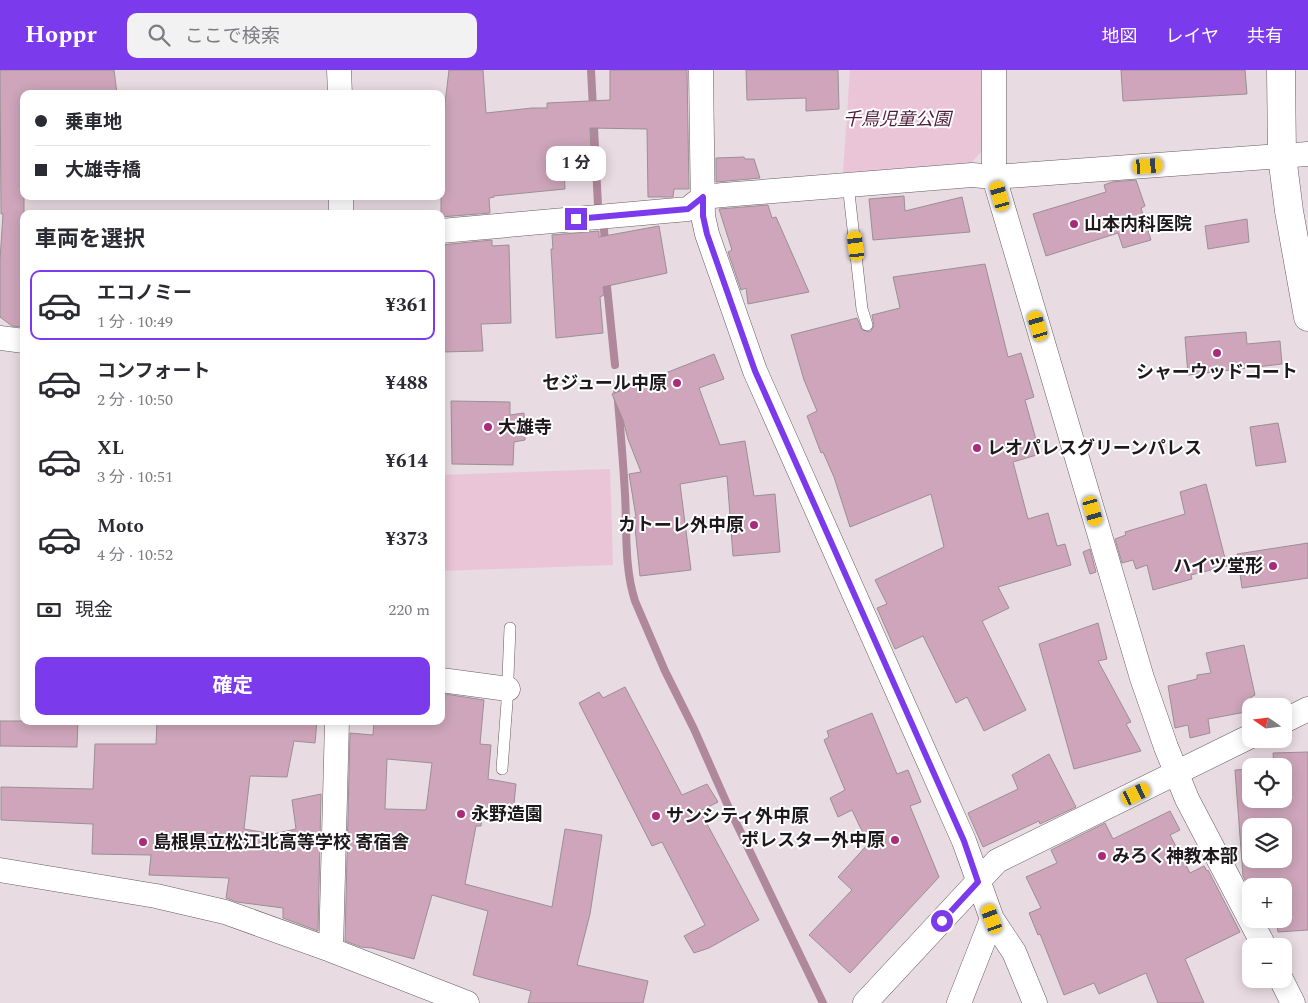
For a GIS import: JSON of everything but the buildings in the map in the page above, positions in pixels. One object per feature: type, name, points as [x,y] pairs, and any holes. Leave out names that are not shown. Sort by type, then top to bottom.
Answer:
[{"type":"street","points":[[340,70],[340,90]]},
{"type":"street","points":[[701,70],[703,216],[707,234],[755,371],[964,841],[992,919],[1014,952],[1036,1003]]},
{"type":"street","points":[[994,70],[994,177],[1139,668],[1176,774],[1187,799],[1260,938]]},
{"type":"street","points":[[1281,70],[1295,155],[1289,210],[1308,317]]},
{"type":"street","points":[[445,231],[688,209],[703,197],[848,184],[972,175],[994,177],[1295,155]]},
{"type":"street","points":[[0,338],[20,340]]},
{"type":"street","points":[[445,681],[508,689]]},
{"type":"street","points":[[1292,717],[1308,709]]},
{"type":"street","points":[[331,950],[337,725]]},
{"type":"street","points":[[865,1003],[998,861],[1242,741]]},
{"type":"street","points":[[0,870],[101,886],[225,912],[331,950],[467,1003]]},
{"type":"street","points":[[959,1003],[992,919]]},
{"type":"street","points":[[1286,988],[1293,1003]]},
{"type":"lane","points":[[848,184],[862,310],[867,325]]},
{"type":"lane","points":[[502,770],[510,628]]},
{"type":"green space","name":"千鳥児童公園","points":[[850,70],[981,70],[982,151],[970,164],[843,173]]},
{"type":"green space","points":[[610,469],[613,565],[445,571],[445,475]]},
{"type":"waterway","points":[[591,70],[598,205]]},
{"type":"waterway","points":[[604,229],[605,246]]},
{"type":"waterway","points":[[606,277],[615,365]]},
{"type":"waterway","points":[[617,389],[629,575],[635,601],[665,671],[694,729],[728,806],[823,1003]]},
{"type":"place","name":"山本内科医院","points":[[1074,224]]},
{"type":"place","name":"シャーウッドコート","points":[[1217,353]]},
{"type":"place","name":"セジュール中原","points":[[677,383]]},
{"type":"place","name":"大雄寺","points":[[488,427]]},
{"type":"place","name":"レオパレスグリーンパレス","points":[[977,448]]},
{"type":"place","name":"カトーレ外中原","points":[[754,525]]},
{"type":"place","name":"ハイツ堂形","points":[[1273,566]]},
{"type":"place","name":"永野造園","points":[[461,814]]},
{"type":"place","name":"サンシティ外中原","points":[[656,816]]},
{"type":"place","name":"ポレスター外中原","points":[[895,840]]},
{"type":"place","name":"島根県立松江北高等学校 寄宿舎","points":[[143,842]]},
{"type":"place","name":"みろく神教本部","points":[[1102,856]]},
{"type":"route","points":[[576,219],[688,209],[703,197],[703,216],[707,234],[755,371],[964,841],[978,882],[942,921]]}]
